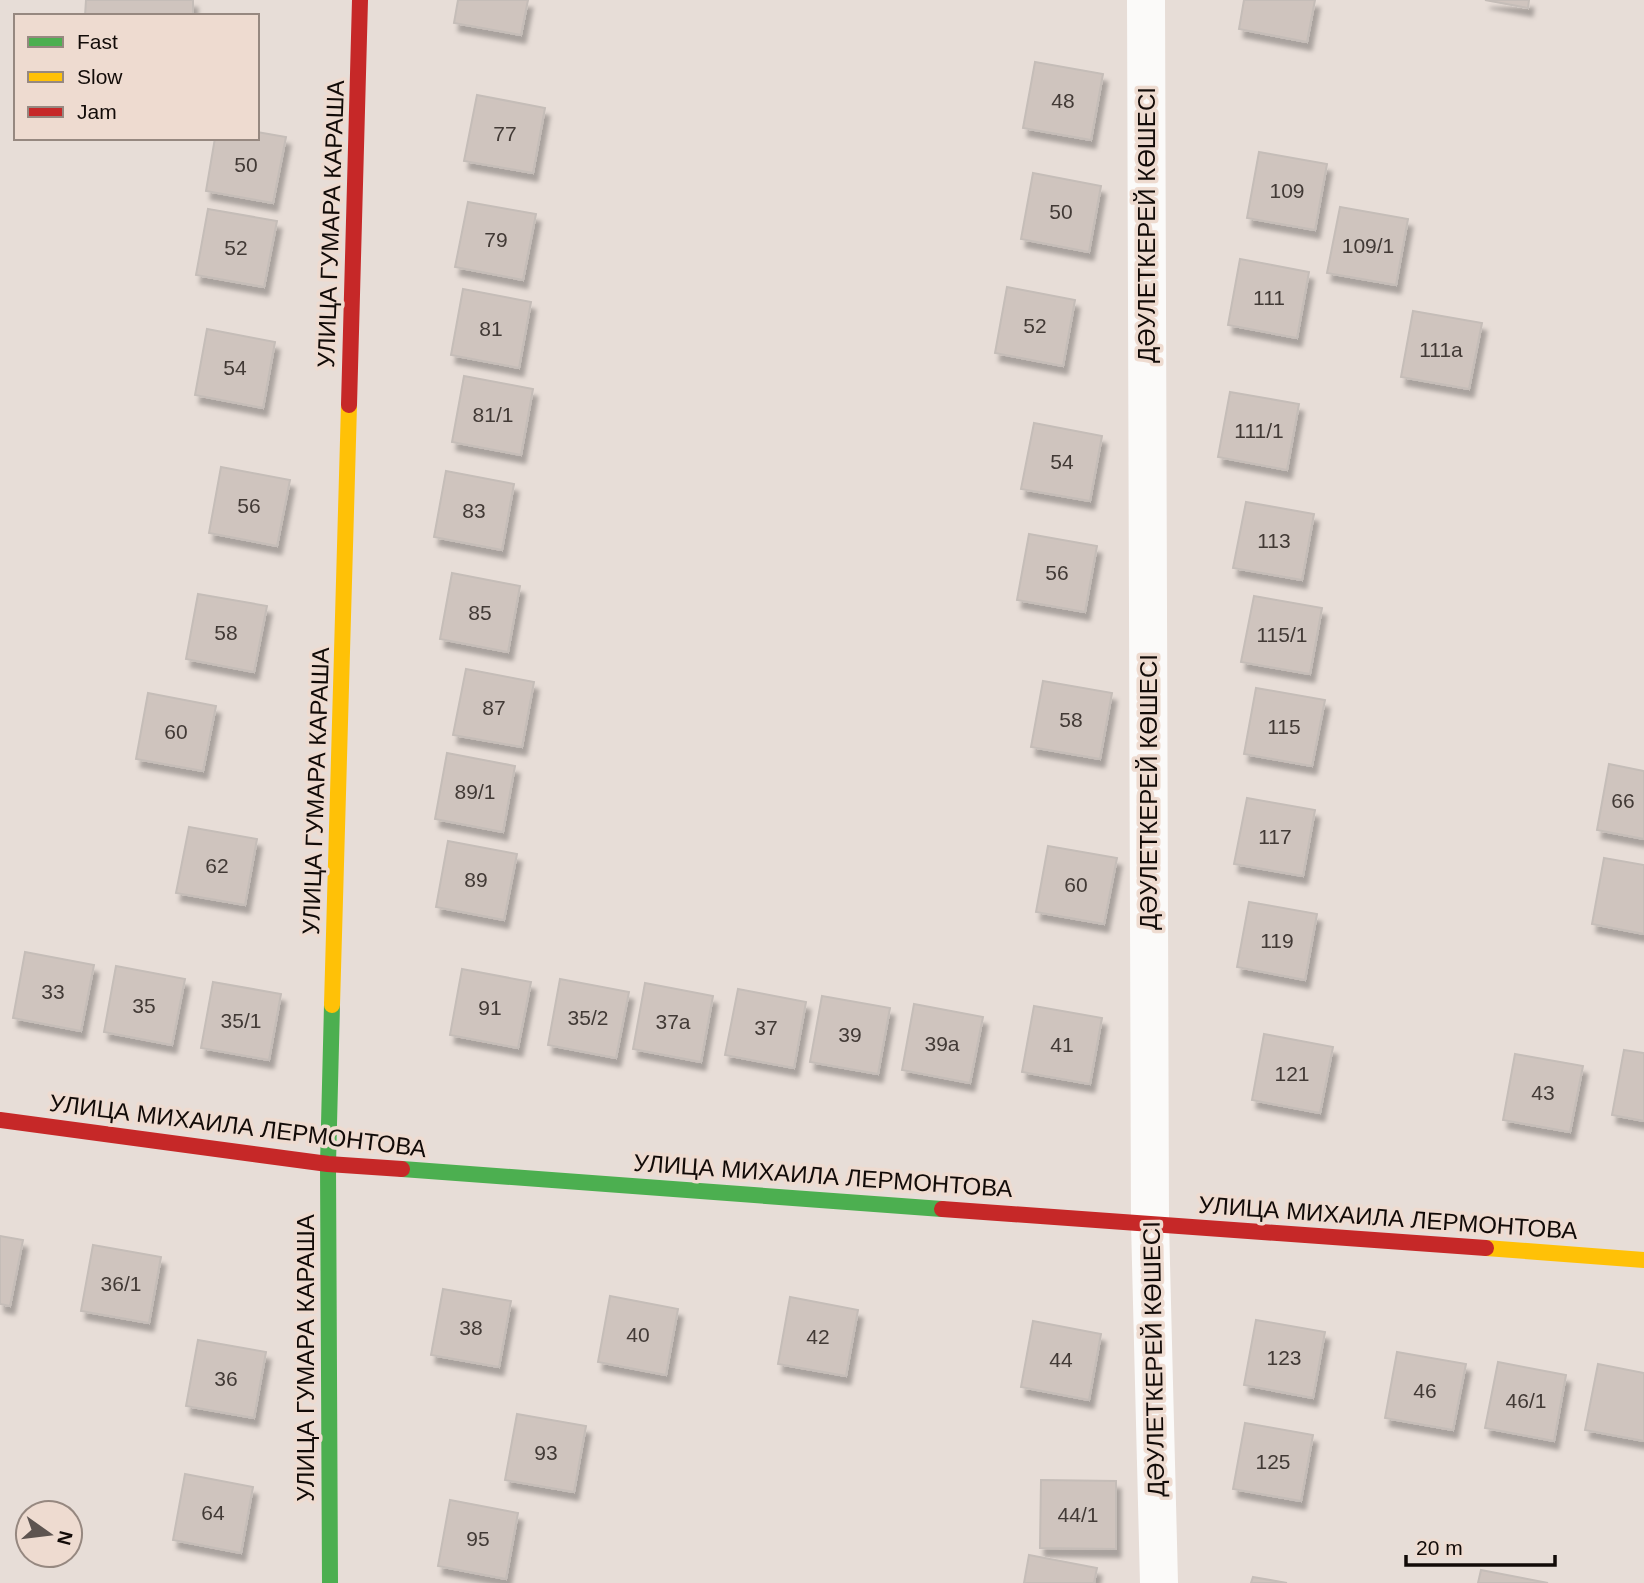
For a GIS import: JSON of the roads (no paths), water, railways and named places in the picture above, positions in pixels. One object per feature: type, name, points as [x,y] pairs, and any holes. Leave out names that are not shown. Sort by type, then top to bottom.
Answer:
[{"type":"street","name":"УЛИЦА ГУМАРА КАРАША","points":[[330,1583],[328,1164],[360,0]]},
{"type":"street","name":"ДӘУЛЕТКЕРЕЙ КӨШЕСІ","points":[[1146,0],[1150,1223],[1159,1583]]},
{"type":"street","name":"УЛИЦА МИХАИЛА ЛЕРМОНТОВА","points":[[0,1120],[328,1164],[1644,1260]]}]
